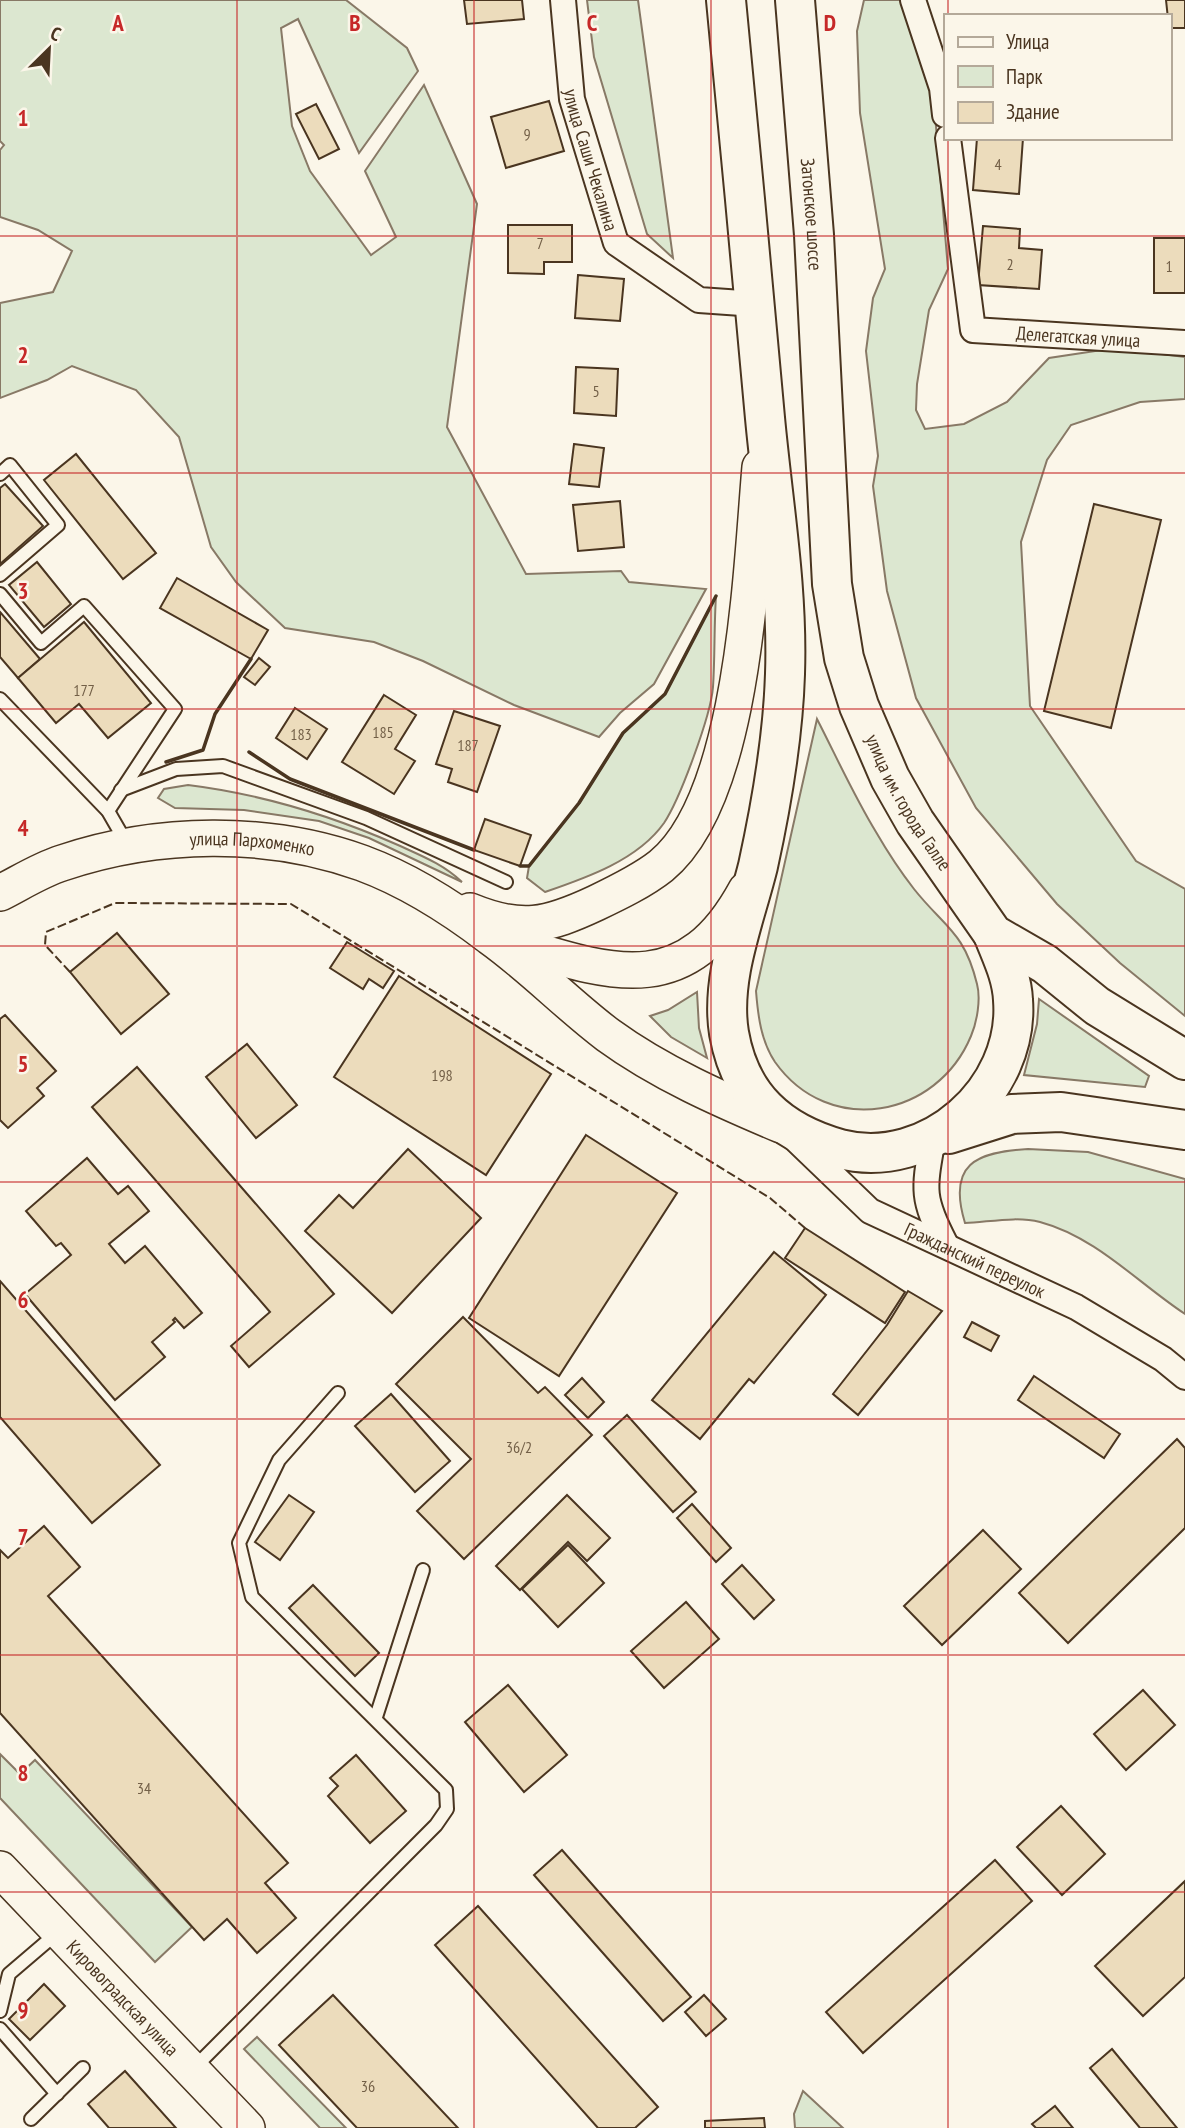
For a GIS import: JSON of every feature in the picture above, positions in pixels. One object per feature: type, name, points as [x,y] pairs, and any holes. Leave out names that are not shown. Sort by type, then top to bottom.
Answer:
[{"type":"main road","points":[[726,0],[765,418],[784,587],[786,668],[783,739],[757,869],[737,945],[727,1014],[729,1031],[745,1082],[781,1125],[833,1147],[871,1154],[907,1148],[1012,1114],[1048,1113],[1185,1130]]},
{"type":"main road","name":"Затонское шоссе","points":[[795,0],[825,430]]},
{"type":"main road","points":[[413,886],[508,925],[544,922],[612,895],[661,866],[688,835],[704,808],[722,761],[732,712],[748,605],[765,418]]},
{"type":"main road","name":"улица им. города Галле","points":[[825,430],[832,584],[844,658],[859,706],[890,778],[915,822],[993,934],[1045,964],[1097,1006],[1185,1060]]},
{"type":"main road","name":"улица Пархоменко","points":[[0,893],[59,863],[127,844],[176,840],[293,844],[362,863],[413,886],[491,937],[609,1036],[705,1091],[781,1125]]},
{"type":"main road","name":"улица Пархоменко","points":[[491,937],[573,962],[646,971],[702,949],[729,921],[757,869]]},
{"type":"main road","points":[[933,1138],[972,1109],[1000,1071],[1013,1025],[1014,1001],[1010,978],[993,934]]},
{"type":"main road","name":"Кировоградская улица","points":[[0,1869],[247,2128]]},
{"type":"street","name":"улица Саши Чекалина","points":[[563,0],[572,99],[616,243],[699,300],[756,304]]},
{"type":"street","points":[[914,0],[942,89],[944,106]]},
{"type":"street","name":"Делегатская улица","points":[[948,140],[973,330],[1185,343]]},
{"type":"street","name":"Гражданский переулок","points":[[781,1125],[818,1164],[870,1211],[945,1243],[1076,1307],[1163,1359],[1185,1377]]},
{"type":"street","points":[[933,1138],[926,1177],[927,1207],[945,1243]]},
{"type":"lane","points":[[0,474],[10,465],[58,525],[0,575]]},
{"type":"lane","points":[[0,594],[41,643],[84,606],[175,709],[108,811]]},
{"type":"lane","points":[[0,699],[108,811],[127,844]]},
{"type":"lane","points":[[121,790],[176,769],[223,766],[366,818],[506,882]]},
{"type":"lane","points":[[191,2070],[436,1825],[447,1809],[446,1790],[376,1717],[252,1597],[239,1543],[279,1460],[338,1393]]},
{"type":"lane","points":[[376,1717],[423,1570]]},
{"type":"lane","points":[[0,2011],[4,1970],[59,1931]]},
{"type":"lane","points":[[0,2029],[57,2094]]},
{"type":"lane","points":[[32,2119],[83,2068]]},
{"type":"green space","points":[[0,0],[346,0],[407,48],[418,71],[359,153],[298,19],[281,28],[292,126],[310,171],[371,255],[396,237],[365,171],[424,85],[477,204],[447,427],[526,574],[621,571],[629,582],[706,589],[654,684],[620,713],[599,737],[514,705],[423,661],[374,642],[285,628],[236,582],[211,547],[179,437],[136,390],[72,366],[47,380],[0,398],[0,303],[53,292],[72,251],[38,230],[0,217],[0,150],[4,145],[0,141]]},
{"type":"green space","points":[[587,0],[638,0],[673,258],[647,234],[594,57]]},
{"type":"green space","points":[[864,0],[903,0],[933,91],[948,269],[929,310],[917,384],[916,410],[925,429],[964,424],[1007,402],[1049,358],[1115,348],[1185,357],[1185,399],[1140,402],[1071,425],[1047,460],[1021,542],[1030,706],[1136,861],[1185,889],[1185,1016],[1120,963],[1057,904],[976,808],[916,698],[887,591],[873,486],[878,456],[866,351],[873,298],[885,269],[860,113],[857,31]]},
{"type":"green space","points":[[716,596],[711,700],[701,736],[671,811],[653,836],[626,857],[594,874],[545,892],[527,878],[529,866],[579,803],[623,733],[665,694]]},
{"type":"green space","points":[[817,719],[889,854],[966,952],[979,996],[971,1036],[955,1064],[934,1085],[908,1100],[880,1108],[852,1109],[824,1102],[798,1086],[770,1054],[759,1019],[756,991]]},
{"type":"green space","points":[[188,785],[269,800],[347,824],[424,857],[462,882],[369,838],[319,821],[244,810],[175,808],[158,798],[164,789]]},
{"type":"green space","points":[[697,992],[699,1028],[707,1058],[671,1037],[650,1016],[668,1010]]},
{"type":"green space","points":[[1039,999],[1149,1076],[1145,1087],[1024,1075],[1037,1024]]},
{"type":"green space","points":[[1028,1149],[1088,1152],[1185,1179],[1185,1314],[1116,1262],[1080,1238],[1060,1229],[1022,1219],[965,1223],[960,1203],[960,1187],[963,1174],[970,1165],[980,1158],[994,1154]]},
{"type":"green space","points":[[0,1754],[20,1774],[35,1760],[192,1927],[155,1962],[0,1798]]},
{"type":"green space","points":[[257,2037],[346,2128],[320,2128],[244,2049]]},
{"type":"green space","points":[[803,2091],[843,2128],[795,2128],[794,2114]]},
{"type":"building","points":[[464,0],[522,0],[524,19],[467,24]]},
{"type":"building","points":[[1166,0],[1185,0],[1185,28],[1171,28],[1171,14],[1168,14]]},
{"type":"building","points":[[549,101],[564,151],[506,168],[491,117]]},
{"type":"building","points":[[316,104],[339,149],[319,159],[296,114]]},
{"type":"building","points":[[977,140],[1023,140],[1019,194],[973,190]]},
{"type":"building","points":[[508,225],[572,225],[572,262],[544,262],[544,274],[508,273]]},
{"type":"building","points":[[983,226],[1020,229],[1019,248],[1042,250],[1039,289],[978,285]]},
{"type":"building","points":[[1154,238],[1185,238],[1185,293],[1154,293]]},
{"type":"building","points":[[578,275],[624,279],[620,321],[575,318]]},
{"type":"building","points":[[576,367],[618,369],[616,416],[574,413]]},
{"type":"building","points":[[574,444],[604,448],[599,487],[569,484]]},
{"type":"building","points":[[76,454],[156,553],[123,579],[44,480]]},
{"type":"building","points":[[5,484],[43,526],[0,564],[0,488]]},
{"type":"building","points":[[620,501],[624,547],[578,551],[573,505]]},
{"type":"building","points":[[1094,504],[1161,520],[1111,728],[1044,711]]},
{"type":"building","points":[[37,562],[71,604],[44,627],[9,585]]},
{"type":"building","points":[[177,578],[268,630],[251,659],[160,608]]},
{"type":"building","points":[[0,612],[40,659],[18,678],[0,657]]},
{"type":"building","points":[[84,622],[151,703],[108,738],[79,704],[56,723],[18,678]]},
{"type":"building","points":[[259,658],[270,667],[255,685],[244,677]]},
{"type":"building","points":[[384,695],[416,715],[395,749],[415,761],[394,794],[342,762]]},
{"type":"building","points":[[295,708],[327,729],[307,759],[276,738]]},
{"type":"building","points":[[454,711],[500,726],[477,792],[448,782],[452,769],[436,764]]},
{"type":"building","points":[[485,819],[531,835],[520,866],[474,850]]},
{"type":"building","points":[[117,933],[169,994],[121,1034],[70,972]]},
{"type":"building","points":[[347,942],[394,971],[383,988],[369,979],[363,989],[330,968]]},
{"type":"building","points":[[399,976],[551,1074],[486,1175],[334,1077]]},
{"type":"building","points":[[5,1015],[56,1071],[37,1088],[44,1096],[8,1128],[0,1120],[0,1019]]},
{"type":"building","points":[[247,1044],[297,1105],[256,1138],[206,1077]]},
{"type":"building","points":[[137,1067],[334,1294],[249,1367],[231,1346],[270,1312],[92,1107]]},
{"type":"building","points":[[586,1135],[677,1193],[559,1376],[469,1318]]},
{"type":"building","points":[[408,1149],[481,1218],[392,1313],[305,1231],[339,1195],[353,1208]]},
{"type":"building","points":[[87,1158],[118,1194],[128,1186],[149,1211],[109,1244],[125,1263],[145,1246],[202,1313],[184,1328],[175,1318],[173,1320],[175,1322],[152,1342],[165,1357],[115,1400],[25,1294],[71,1255],[61,1243],[56,1246],[26,1211]]},
{"type":"building","points":[[805,1228],[905,1292],[885,1323],[785,1258]]},
{"type":"building","points":[[774,1252],[826,1295],[754,1383],[749,1379],[700,1439],[652,1400]]},
{"type":"building","points":[[0,1281],[160,1465],[92,1523],[0,1417]]},
{"type":"building","points":[[908,1291],[942,1311],[858,1415],[833,1394],[887,1325]]},
{"type":"building","points":[[463,1317],[538,1393],[545,1387],[592,1435],[464,1559],[417,1511],[471,1459],[396,1384]]},
{"type":"building","points":[[972,1322],[999,1336],[991,1351],[964,1337]]},
{"type":"building","points":[[1034,1376],[1120,1434],[1104,1458],[1018,1400]]},
{"type":"building","points":[[582,1378],[604,1402],[588,1418],[565,1395]]},
{"type":"building","points":[[391,1394],[450,1461],[415,1492],[355,1426]]},
{"type":"building","points":[[627,1415],[696,1492],[673,1512],[604,1436]]},
{"type":"building","points":[[1177,1439],[1185,1448],[1185,1528],[1068,1643],[1019,1593]]},
{"type":"building","points":[[289,1495],[314,1512],[280,1560],[255,1542]]},
{"type":"building","points":[[567,1495],[610,1538],[587,1561],[568,1542],[520,1590],[496,1566]]},
{"type":"building","points":[[692,1504],[731,1548],[716,1562],[677,1518]]},
{"type":"building","points":[[44,1526],[80,1567],[48,1596],[288,1863],[265,1883],[296,1918],[257,1953],[227,1919],[204,1940],[0,1713],[0,1550],[8,1558]]},
{"type":"building","points":[[983,1530],[1021,1569],[942,1645],[904,1606]]},
{"type":"building","points":[[568,1545],[604,1583],[558,1627],[522,1589]]},
{"type":"building","points":[[742,1565],[774,1600],[754,1619],[722,1584]]},
{"type":"building","points":[[313,1585],[379,1653],[355,1676],[289,1608]]},
{"type":"building","points":[[686,1602],[719,1639],[664,1688],[631,1651]]},
{"type":"building","points":[[508,1685],[567,1755],[524,1792],[465,1722]]},
{"type":"building","points":[[1143,1690],[1175,1725],[1126,1770],[1094,1734]]},
{"type":"building","points":[[356,1755],[406,1811],[370,1843],[328,1796],[338,1786],[330,1778]]},
{"type":"building","points":[[1061,1806],[1105,1854],[1062,1895],[1017,1847]]},
{"type":"building","points":[[562,1850],[691,1997],[663,2021],[534,1875]]},
{"type":"building","points":[[995,1860],[1032,1901],[863,2053],[826,2012]]},
{"type":"building","points":[[1185,1881],[1185,1977],[1143,2016],[1095,1966]]},
{"type":"building","points":[[478,1906],[658,2107],[635,2128],[598,2128],[435,1945]]},
{"type":"building","points":[[44,1984],[65,2006],[30,2040],[9,2019]]},
{"type":"building","points":[[333,1995],[458,2128],[357,2128],[279,2045]]},
{"type":"building","points":[[704,1995],[726,2019],[706,2036],[685,2012]]},
{"type":"building","points":[[1112,2049],[1177,2128],[1140,2128],[1090,2068]]},
{"type":"building","points":[[125,2071],[176,2128],[109,2128],[88,2104]]},
{"type":"building","points":[[1055,2106],[1073,2128],[1036,2128],[1032,2124]]},
{"type":"building","points":[[764,2118],[765,2128],[705,2128],[705,2121]]},
{"type":"fence","points":[[70,972],[45,945],[46,932],[115,903],[291,904],[770,1198],[805,1228]]},
{"type":"wall","points":[[520,866],[529,866],[579,803],[623,733],[665,694],[716,596]]},
{"type":"wall","points":[[166,762],[203,750],[215,714],[251,659]]},
{"type":"wall","points":[[249,752],[290,779],[474,850]]}]
